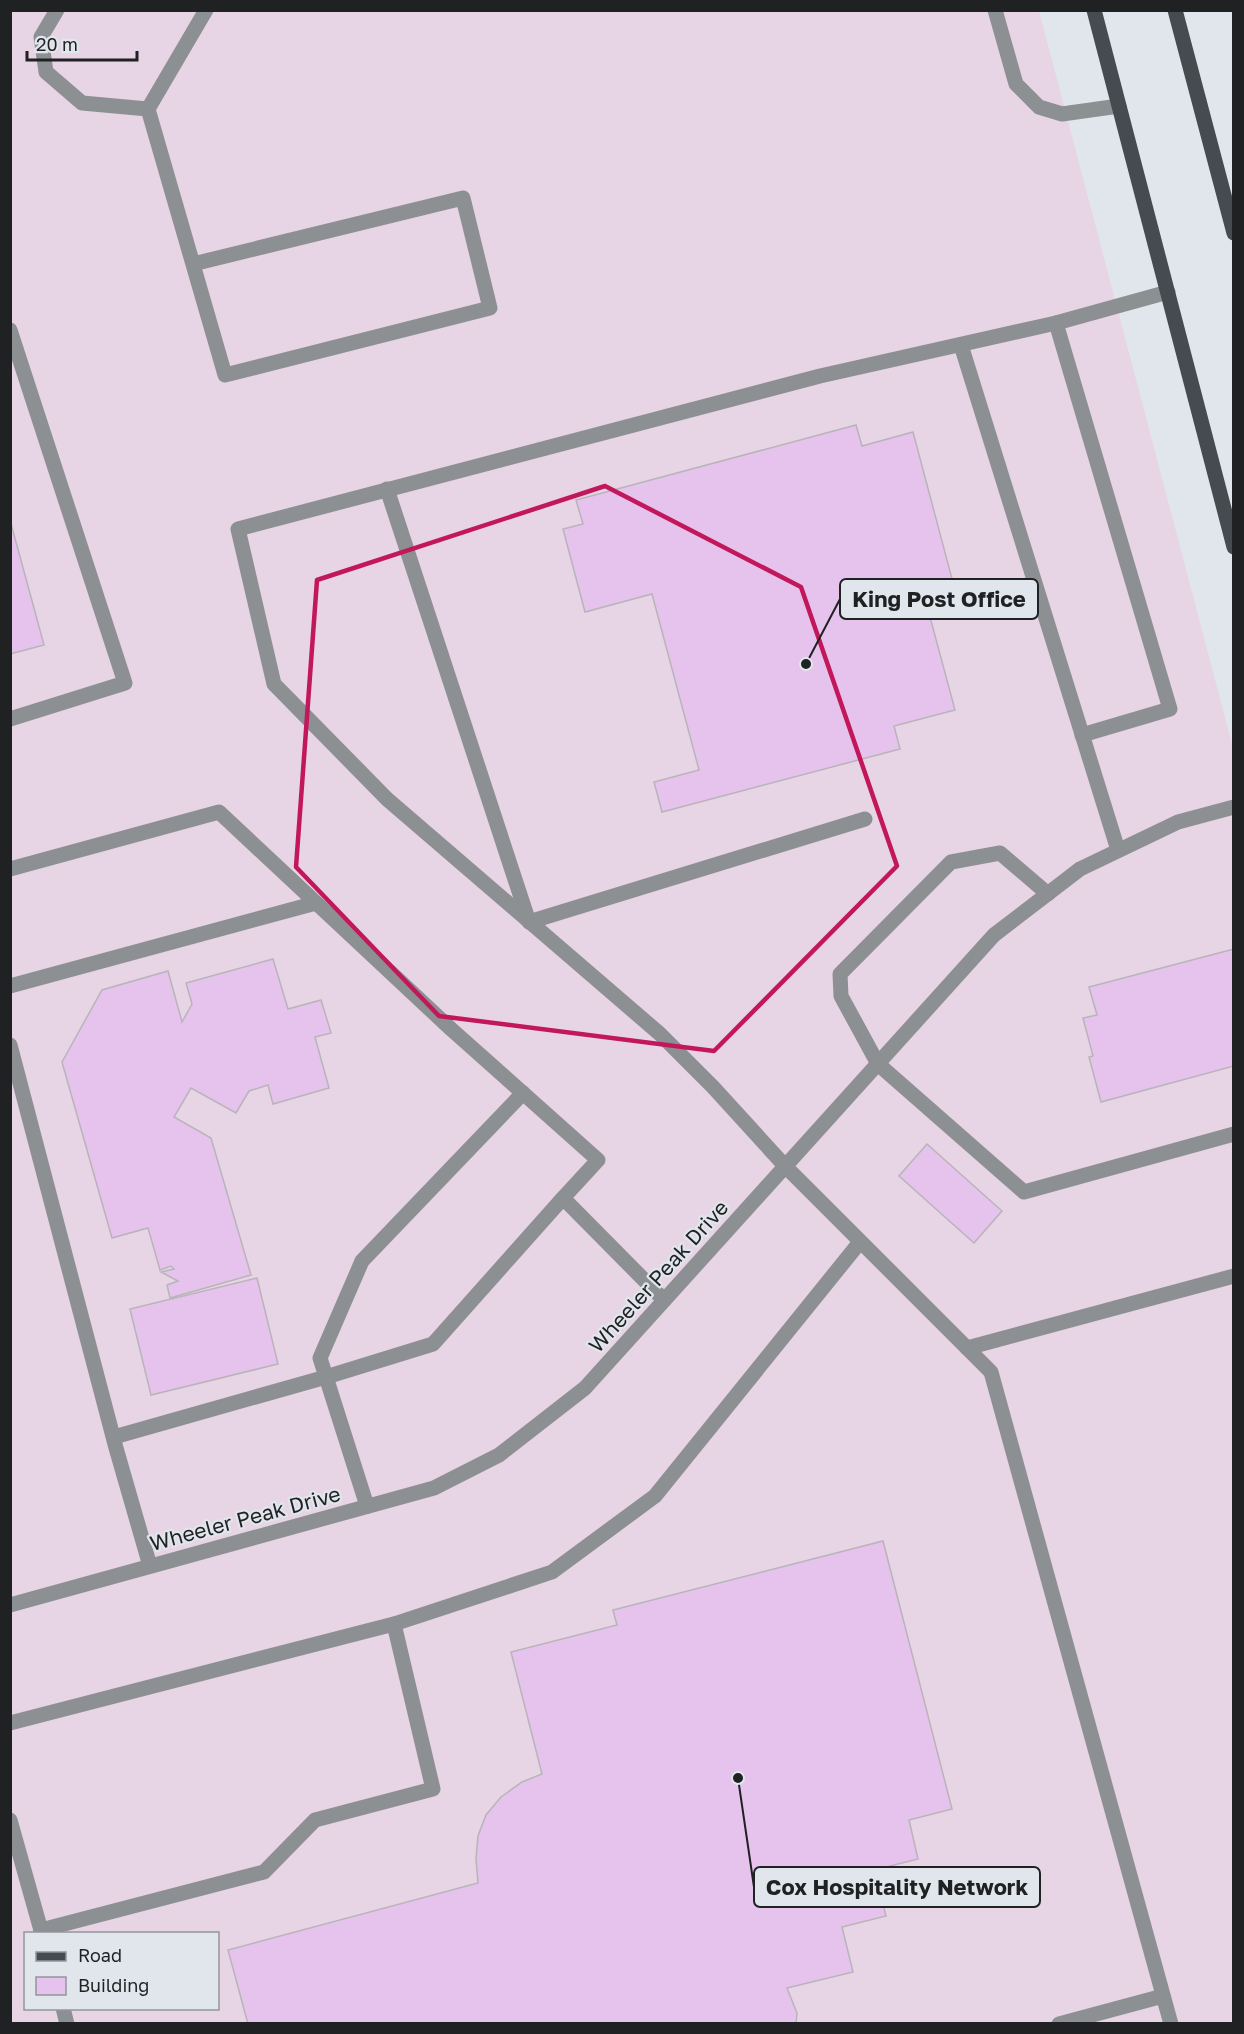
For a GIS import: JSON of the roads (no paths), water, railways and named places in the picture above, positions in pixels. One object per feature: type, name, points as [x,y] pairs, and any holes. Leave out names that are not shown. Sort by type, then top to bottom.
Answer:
[{"type":"main road","points":[[1094,10],[1233,547]]},
{"type":"main road","points":[[1175,10],[1233,233]]},
{"type":"street","points":[[57,10],[41,37],[46,72],[82,104],[148,109]]},
{"type":"street","points":[[193,264],[463,198],[490,308],[225,375],[148,109],[206,10]]},
{"type":"street","points":[[995,10],[1016,84],[1038,106],[1062,114],[1119,106]]},
{"type":"street","points":[[1167,292],[1056,323],[820,376],[238,529],[274,684],[387,799],[660,1034],[713,1087],[785,1166],[991,1372],[1171,2024]]},
{"type":"street","points":[[1056,323],[1170,709],[1082,735]]},
{"type":"street","points":[[10,330],[125,683],[10,719]]},
{"type":"street","points":[[961,345],[1118,850]]},
{"type":"street","points":[[387,489],[530,922]]},
{"type":"street","name":"Wheeler Peak Drive","points":[[10,1605],[434,1488],[499,1455],[585,1388],[994,935],[1080,869],[1178,822],[1233,807]]},
{"type":"street","points":[[10,869],[219,812],[451,1029],[598,1160],[433,1344],[114,1437]]},
{"type":"street","points":[[530,922],[865,819]]},
{"type":"street","points":[[1047,894],[1000,853],[951,862],[840,974],[841,996],[878,1064],[1024,1192],[1233,1134]]},
{"type":"street","points":[[10,986],[316,903]]},
{"type":"street","points":[[10,1045],[150,1566]]},
{"type":"street","points":[[367,1506],[320,1358],[362,1261],[523,1093]]},
{"type":"street","points":[[563,1198],[664,1300]]},
{"type":"street","points":[[10,1723],[394,1624],[552,1572],[655,1496],[861,1242]]},
{"type":"street","points":[[967,1348],[1233,1276]]},
{"type":"street","points":[[10,1820],[41,1931],[264,1872],[315,1820],[433,1789],[394,1624]]},
{"type":"street","points":[[1059,2024],[1163,1996]]},
{"type":"place","name":"King Post Office","points":[[806,664]]},
{"type":"place","name":"Cox Hospitality Network","points":[[738,1778]]}]
